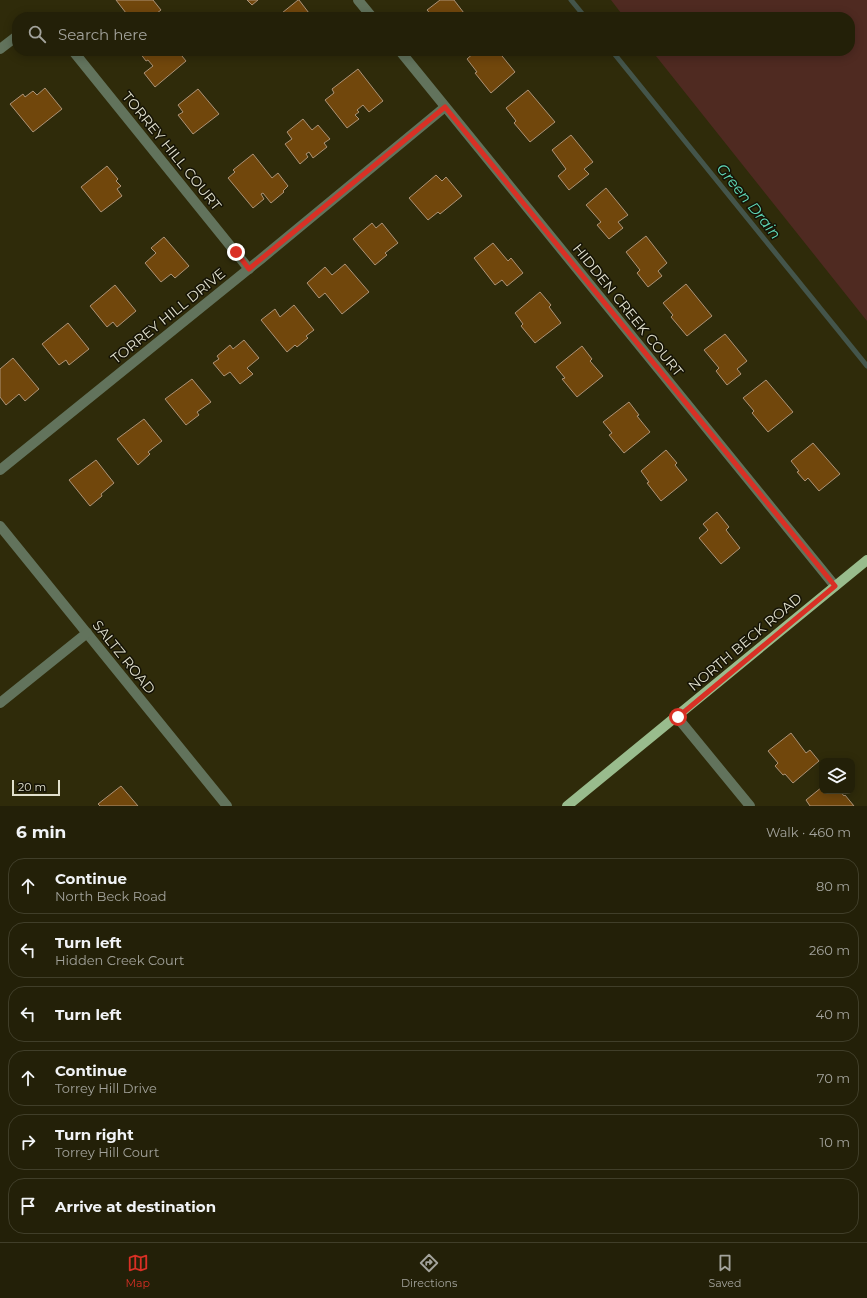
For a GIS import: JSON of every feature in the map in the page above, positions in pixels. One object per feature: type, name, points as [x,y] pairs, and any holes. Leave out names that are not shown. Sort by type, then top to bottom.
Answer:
[{"type":"main road","name":"NORTH BECK ROAD","points":[[567,806],[678,717],[867,560]]},
{"type":"street","points":[[358,0],[368,12]]},
{"type":"street","points":[[0,49],[12,40]]},
{"type":"street","name":"TORREY HILL COURT","points":[[77,56],[249,269]]},
{"type":"street","name":"HIDDEN CREEK COURT","points":[[404,56],[835,586]]},
{"type":"street","name":"TORREY HILL DRIVE","points":[[0,470],[249,269],[445,107]]},
{"type":"street","name":"SALTZ ROAD","points":[[0,526],[226,806]]},
{"type":"street","points":[[0,703],[87,633]]},
{"type":"street","points":[[678,717],[750,806]]},
{"type":"shaded area","points":[[611,0],[867,0],[867,321],[656,56],[855,56],[855,12],[620,12]]},
{"type":"building","points":[[116,0],[153,0],[161,10],[158,12],[125,12]]},
{"type":"building","points":[[247,0],[258,0],[252,5]]},
{"type":"building","points":[[298,0],[308,12],[283,12]]},
{"type":"building","points":[[440,0],[454,0],[463,12],[429,12],[427,10]]},
{"type":"building","points":[[142,56],[182,56],[186,61],[155,87],[144,73],[153,66],[148,60],[146,61]]},
{"type":"building","points":[[470,56],[502,56],[515,72],[491,93],[475,73],[477,72],[467,59]]},
{"type":"building","points":[[358,69],[383,101],[369,112],[363,105],[357,110],[359,112],[355,115],[359,119],[347,128],[325,100],[334,93],[332,89]]},
{"type":"building","points":[[45,88],[62,109],[33,132],[10,104],[23,94],[25,97],[33,91],[37,95]]},
{"type":"building","points":[[198,89],[219,114],[193,134],[178,115],[183,112],[178,105]]},
{"type":"building","points":[[528,90],[555,122],[530,142],[514,123],[516,121],[506,108]]},
{"type":"building","points":[[303,119],[312,130],[318,125],[330,139],[324,143],[327,147],[313,158],[309,152],[306,154],[308,157],[300,164],[285,144],[292,139],[287,132]]},
{"type":"building","points":[[571,135],[593,162],[584,169],[589,174],[569,190],[558,176],[566,169],[552,150]]},
{"type":"building","points":[[253,154],[272,178],[278,173],[288,186],[283,191],[284,192],[271,203],[263,193],[261,194],[264,199],[253,208],[228,178],[235,172],[233,170]]},
{"type":"building","points":[[107,166],[118,179],[116,181],[121,186],[117,189],[122,196],[101,212],[81,187]]},
{"type":"building","points":[[436,175],[442,181],[446,177],[462,196],[440,214],[438,212],[428,220],[409,198]]},
{"type":"building","points":[[606,188],[628,215],[618,222],[623,228],[609,239],[597,225],[601,222],[586,205]]},
{"type":"building","points":[[372,223],[376,228],[382,223],[398,243],[385,253],[387,255],[375,265],[353,239]]},
{"type":"building","points":[[646,236],[667,263],[658,271],[662,276],[648,287],[637,273],[640,270],[626,252]]},
{"type":"building","points":[[164,237],[189,266],[175,278],[171,274],[161,282],[145,263],[156,253],[151,248]]},
{"type":"building","points":[[493,243],[508,261],[511,258],[523,273],[507,286],[502,280],[495,285],[474,258]]},
{"type":"building","points":[[345,264],[369,292],[342,314],[325,293],[319,298],[307,283],[325,267],[332,275]]},
{"type":"building","points":[[686,284],[712,316],[687,336],[671,317],[673,315],[663,303]]},
{"type":"building","points":[[115,285],[136,311],[117,327],[113,322],[107,327],[90,306]]},
{"type":"building","points":[[540,292],[551,305],[549,307],[561,323],[535,343],[521,326],[523,324],[515,313]]},
{"type":"building","points":[[294,305],[314,330],[306,336],[308,338],[297,347],[295,345],[287,352],[261,320],[275,309],[280,317]]},
{"type":"building","points":[[68,323],[89,349],[69,365],[66,360],[59,365],[42,344]]},
{"type":"building","points":[[725,334],[747,361],[737,369],[741,374],[727,385],[716,371],[719,368],[704,350]]},
{"type":"building","points":[[244,340],[259,358],[247,368],[253,374],[240,384],[230,372],[224,376],[213,363],[219,359],[217,356],[230,345],[233,349]]},
{"type":"building","points":[[582,346],[592,359],[590,361],[603,376],[577,397],[562,379],[565,378],[556,367]]},
{"type":"building","points":[[13,358],[39,389],[25,401],[19,394],[6,405],[0,397],[0,369]]},
{"type":"building","points":[[192,379],[211,402],[197,412],[199,415],[186,425],[165,399]]},
{"type":"building","points":[[766,380],[793,412],[768,432],[752,413],[754,411],[743,398]]},
{"type":"building","points":[[629,402],[639,415],[637,416],[650,432],[624,453],[609,435],[612,433],[603,422]]},
{"type":"building","points":[[144,419],[162,441],[148,452],[150,454],[138,465],[117,439]]},
{"type":"building","points":[[813,443],[840,474],[819,491],[808,478],[805,481],[797,472],[799,471],[791,461]]},
{"type":"building","points":[[666,450],[677,463],[675,465],[687,480],[661,501],[647,483],[649,482],[641,471]]},
{"type":"building","points":[[96,460],[114,483],[90,506],[69,480]]},
{"type":"building","points":[[717,512],[729,527],[726,530],[740,548],[721,564],[699,538],[708,530],[703,524]]},
{"type":"building","points":[[791,733],[806,753],[810,750],[819,761],[793,783],[775,766],[778,763],[768,751]]},
{"type":"building","points":[[121,786],[138,806],[100,806],[98,804]]},
{"type":"building","points":[[819,789],[819,794],[845,795],[854,806],[810,806],[806,800]]},
{"type":"waterway","name":"Green Drain","points":[[571,0],[581,12]]},
{"type":"waterway","name":"Green Drain","points":[[616,56],[867,366]]},
{"type":"route","points":[[236,252],[249,269],[445,107],[835,586],[678,717]]}]
